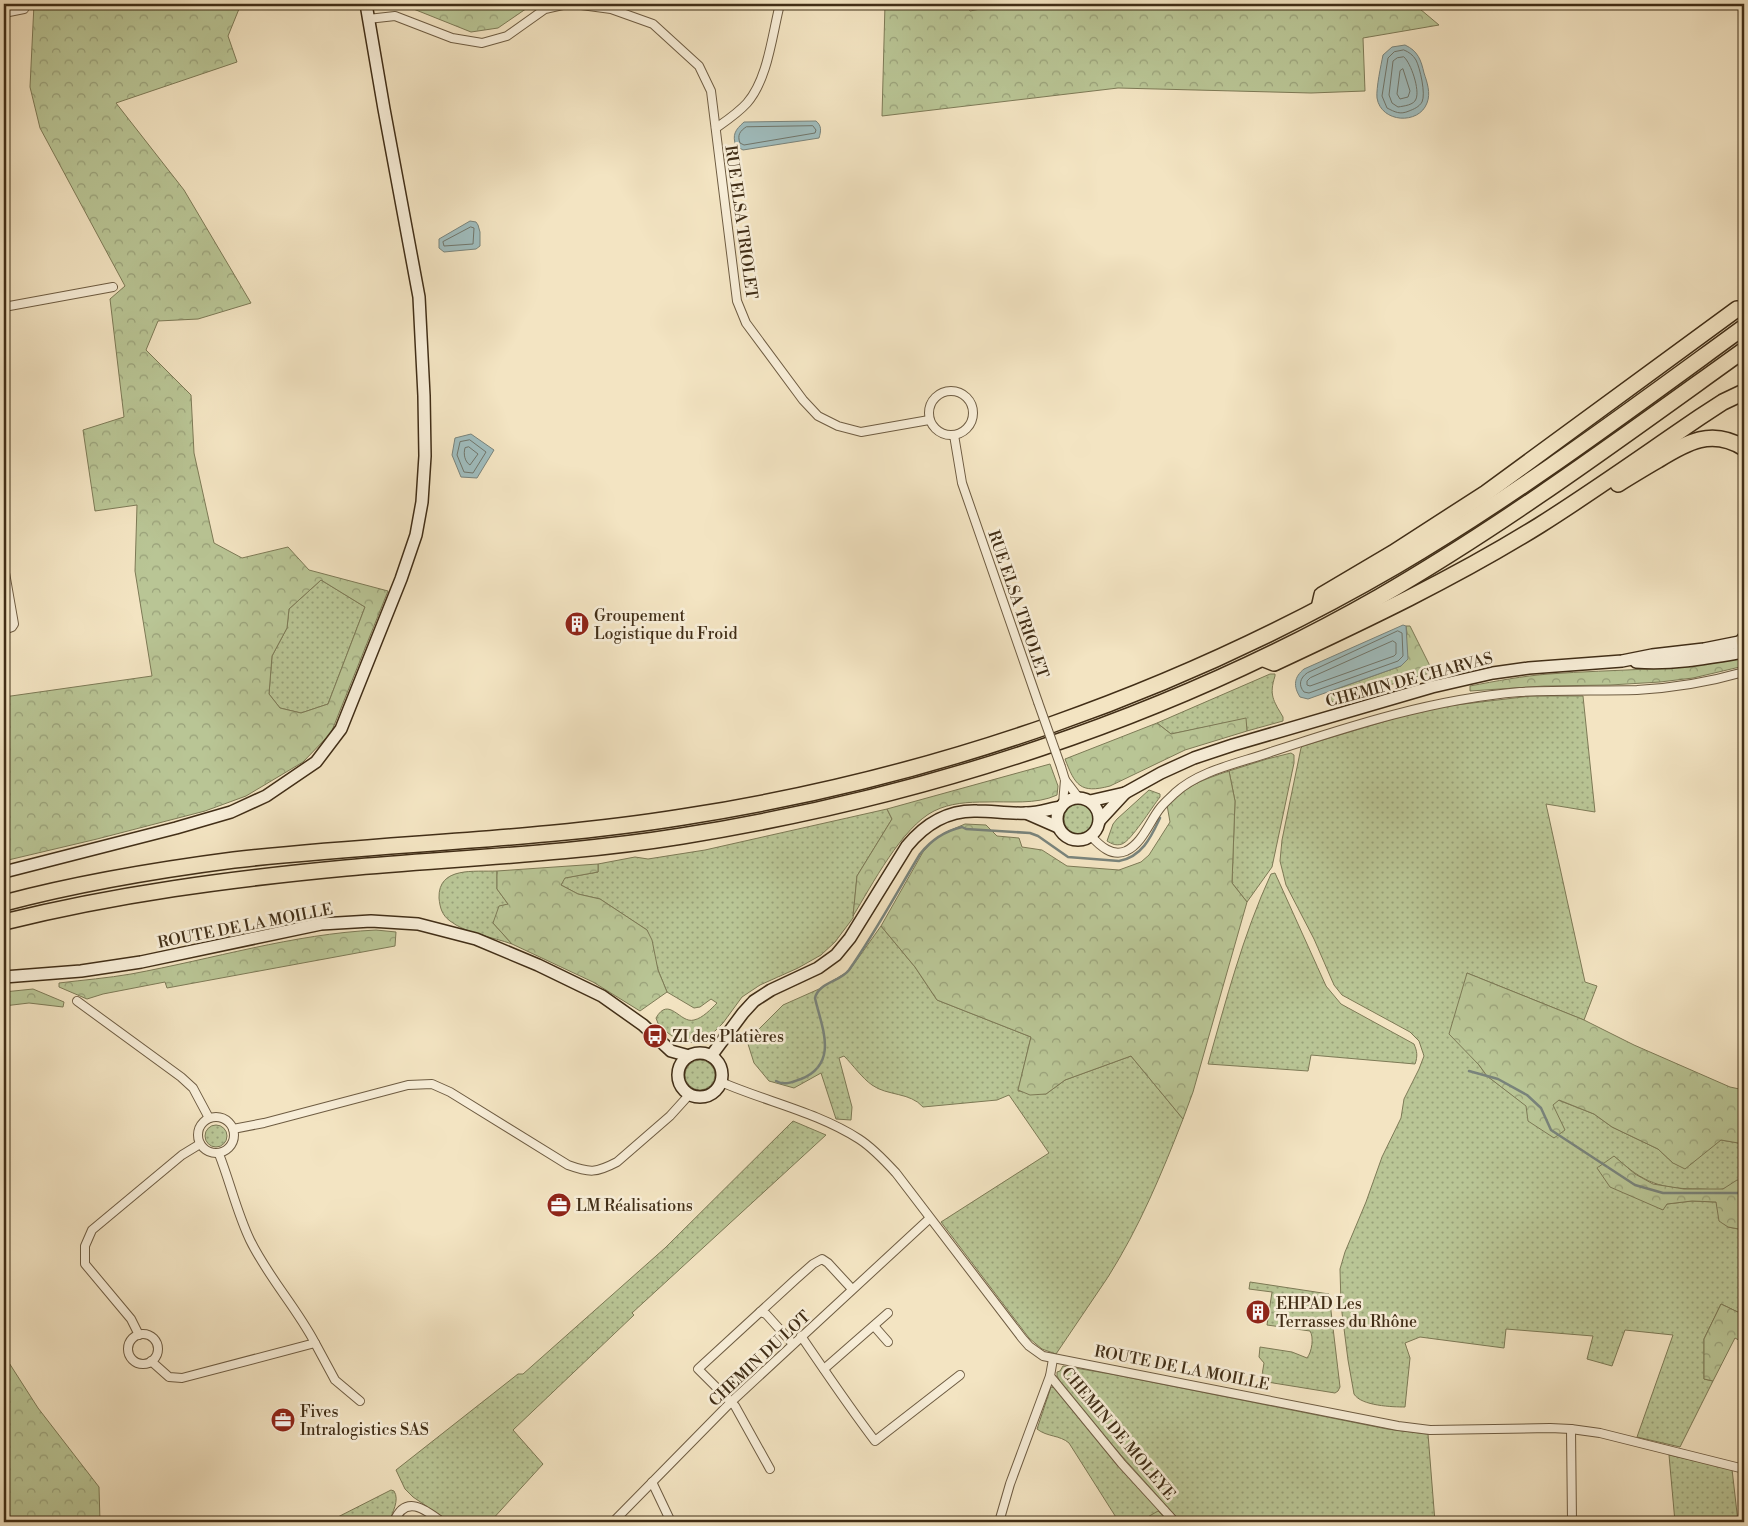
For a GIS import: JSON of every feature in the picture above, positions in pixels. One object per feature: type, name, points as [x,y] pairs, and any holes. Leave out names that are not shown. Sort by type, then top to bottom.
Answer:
[{"type":"highway","points":[[1319,608],[1322,595],[1393,553],[1486,493],[1737,309]]},
{"type":"highway","points":[[4,903],[124,877],[195,866],[289,855],[549,834],[628,825],[732,809],[805,795],[932,763],[1037,730],[1133,694],[1200,666],[1272,633],[1395,566],[1498,502],[1576,449],[1744,327]]},
{"type":"highway","points":[[4,922],[92,902],[207,883],[349,868],[624,844],[731,828],[804,813],[936,781],[1042,748],[1161,703],[1260,658],[1376,598],[1468,543],[1587,463],[1744,350]]},
{"type":"highway","points":[[1260,658],[1274,663],[1445,580],[1540,525],[1723,402],[1744,392]]},
{"type":"highway","points":[[1540,525],[1552,523],[1676,449],[1691,442],[1710,438],[1724,440],[1744,448]]},
{"type":"street","points":[[4,872],[231,812],[266,796],[316,762],[341,729],[401,579],[416,535],[422,502],[425,456],[424,396],[418,297],[366,4]]},
{"type":"street","points":[[368,19],[394,16],[452,38],[482,43],[507,36],[545,9],[567,4]]},
{"type":"street","name":"RUE ELSA TRIOLET","points":[[574,4],[611,10],[654,24],[699,66],[711,91],[737,301],[746,322],[755,336],[808,405],[818,416],[838,426],[861,432],[929,420]]},
{"type":"street","points":[[716,128],[746,104],[758,88],[780,4]]},
{"type":"street","points":[[4,13],[24,9]]},
{"type":"street","points":[[4,308],[113,286]]},
{"type":"street","points":[[947,391],[957,392],[966,397],[972,406],[974,414],[968,428],[954,436],[938,432],[929,420],[930,404],[937,396],[947,391]]},
{"type":"street","name":"RUE ELSA TRIOLET","points":[[954,436],[962,484],[1060,767],[1065,780],[1078,797]]},
{"type":"street","points":[[4,568],[14,624],[12,627],[4,630]]},
{"type":"street","name":"CHEMIN DE CHARVAS","points":[[1090,801],[1125,793],[1176,766],[1212,751],[1439,686],[1493,673],[1622,661],[1652,655],[1704,649],[1744,640]]},
{"type":"street","points":[[1622,661],[1653,663],[1705,659],[1744,652]]},
{"type":"street","points":[[1091,836],[1100,846],[1111,852],[1120,853],[1128,850],[1142,836],[1161,807],[1176,792],[1198,778],[1305,741],[1406,711],[1466,698],[1521,692],[1660,688],[1707,681],[1744,672]]},
{"type":"street","name":"RUE ELSA TRIOLET","points":[[1062,805],[1065,780]]},
{"type":"street","name":"CHEMIN DE CHARVAS","points":[[1100,820],[1125,793]]},
{"type":"street","points":[[1078,797],[1090,801],[1098,811],[1100,820],[1097,829],[1091,836],[1084,840],[1076,840],[1062,834],[1058,827],[1057,814],[1062,805],[1071,798],[1078,797]]},
{"type":"street","points":[[711,1056],[743,1012],[754,1001],[771,990],[818,968],[836,955],[850,938],[907,846],[922,830],[947,816],[966,811],[1026,813],[1062,805]]},
{"type":"street","points":[[1026,813],[1058,827]]},
{"type":"street","name":"ROUTE DE LA MOILLE","points":[[4,977],[63,973],[132,964],[320,924],[371,921],[418,924],[476,939],[538,965],[602,996],[643,1024],[670,1051],[678,1076]]},
{"type":"street","points":[[76,1001],[181,1077],[192,1088],[209,1118]]},
{"type":"street","points":[[670,1051],[689,1056]]},
{"type":"street","points":[[700,1053],[711,1056],[721,1067],[721,1082],[718,1088],[702,1098],[689,1095],[679,1084],[678,1076],[681,1064],[689,1056],[700,1053]]},
{"type":"street","name":"ROUTE DE LA MOILLE","points":[[721,1082],[828,1122],[861,1140],[896,1173],[1022,1338],[1037,1352],[1053,1359],[1123,1371],[1398,1426],[1430,1430],[1550,1428],[1600,1433],[1744,1469]]},
{"type":"street","points":[[233,1128],[270,1122],[408,1085],[432,1084],[450,1092],[568,1165],[588,1172],[617,1162],[670,1116],[689,1095]]},
{"type":"street","points":[[215,1117],[226,1120],[233,1128],[234,1142],[219,1154],[210,1153],[200,1144],[198,1138],[199,1128],[209,1118],[215,1117]]},
{"type":"street","points":[[139,1335],[131,1319],[86,1264],[84,1246],[92,1230],[110,1214],[182,1155],[200,1144]]},
{"type":"street","points":[[219,1154],[250,1239],[266,1268],[306,1326],[335,1380],[360,1401]]},
{"type":"street","name":"CHEMIN DU LOT","points":[[613,1522],[731,1402],[930,1219]]},
{"type":"street","points":[[770,1469],[735,1406],[698,1369],[813,1264],[822,1259],[852,1289]]},
{"type":"street","points":[[760,1312],[766,1314],[793,1344]]},
{"type":"street","points":[[824,1369],[888,1313]]},
{"type":"street","points":[[874,1326],[888,1342]]},
{"type":"street","points":[[139,1335],[152,1337],[157,1345],[157,1354],[152,1361],[142,1364],[130,1356],[129,1346],[134,1338],[139,1335]]},
{"type":"street","points":[[801,1336],[847,1405],[875,1441],[960,1375]]},
{"type":"street","points":[[152,1361],[169,1376],[182,1378],[315,1344]]},
{"type":"street","name":"CHEMIN DE MOLEYE","points":[[1053,1359],[1050,1376],[1122,1464],[1175,1522]]},
{"type":"street","points":[[999,1522],[1010,1484],[1050,1376]]},
{"type":"street","points":[[1571,1429],[1572,1522]]},
{"type":"street","points":[[652,1482],[671,1522]]},
{"type":"street","points":[[394,1522],[398,1513],[407,1506],[415,1506],[442,1522]]},
{"type":"green space","points":[[34,4],[241,4],[228,36],[237,62],[116,103],[184,190],[251,303],[198,319],[158,321],[146,350],[191,395],[194,453],[214,543],[242,558],[288,547],[309,570],[388,591],[331,733],[303,762],[246,796],[205,811],[4,861],[4,697],[152,676],[135,571],[137,505],[95,511],[83,430],[124,417],[110,299],[125,286],[40,128],[30,87]],"holes":[[[321,580],[365,607],[328,704],[301,713],[280,708],[269,694],[272,656],[287,628],[289,609]]]},
{"type":"green space","points":[[401,4],[533,4],[498,28],[471,32]]},
{"type":"green space","points":[[885,4],[966,4],[970,11],[1007,4],[1382,4],[1420,9],[1439,25],[1363,38],[1365,91],[1311,93],[1118,88],[882,116]]},
{"type":"green space","points":[[321,580],[365,607],[328,704],[301,713],[280,708],[269,694],[272,656],[287,628],[289,609]]},
{"type":"green space","points":[[1406,626],[1410,626],[1433,672],[1332,702],[1328,692],[1401,666],[1407,633]]},
{"type":"green space","points":[[1744,658],[1744,666],[1693,678],[1660,682],[1470,691],[1470,686],[1529,676],[1696,665]]},
{"type":"green space","points":[[1270,674],[1275,674],[1272,693],[1283,721],[1247,731],[1245,719],[1171,734],[1157,723]]},
{"type":"green space","points":[[1531,696],[1583,696],[1595,812],[1546,804],[1585,982],[1597,986],[1584,1020],[1467,973],[1479,1065],[1487,1076],[1527,1106],[1553,1104],[1558,1100],[1594,1114],[1612,1127],[1658,1149],[1673,1163],[1721,1140],[1744,1144],[1744,1181],[1737,1181],[1721,1190],[1674,1188],[1653,1183],[1635,1173],[1615,1157],[1662,1210],[1667,1204],[1692,1201],[1716,1202],[1728,1227],[1744,1230],[1744,1315],[1721,1304],[1704,1339],[1704,1379],[1713,1381],[1680,1447],[1637,1437],[1673,1335],[1625,1330],[1612,1366],[1587,1359],[1593,1336],[1506,1329],[1504,1348],[1420,1337],[1405,1343],[1410,1358],[1405,1407],[1370,1403],[1363,1401],[1354,1394],[1341,1305],[1340,1269],[1382,1157],[1401,1118],[1404,1099],[1424,1056],[1419,1041],[1410,1032],[1342,995],[1334,985],[1314,939],[1286,885],[1280,861],[1282,840],[1301,748],[1406,715],[1439,707]]},
{"type":"green space","points":[[1246,718],[1247,731],[1185,750],[1110,786],[1092,789],[1080,785],[1072,775],[1065,759],[1157,723],[1171,734]]},
{"type":"green space","points":[[1291,753],[1294,755],[1294,763],[1272,867],[1247,902],[1232,883],[1235,801],[1229,771]]},
{"type":"green space","points":[[1050,764],[1058,786],[1057,795],[1040,800],[1022,802],[973,802],[953,805],[940,808],[922,819],[899,843],[853,916],[857,876],[892,819],[887,809]]},
{"type":"green space","points":[[1229,771],[1235,801],[1232,883],[1247,902],[1193,1092],[1183,1119],[1131,1056],[1065,1080],[1046,1094],[1030,1095],[1018,1090],[1031,1037],[937,1000],[915,967],[881,926],[923,852],[944,833],[965,824],[986,825],[997,836],[1019,838],[1022,847],[1042,850],[1067,866],[1119,870],[1141,862],[1149,855],[1170,822],[1167,805],[1196,784]]},
{"type":"green space","points":[[1149,790],[1160,794],[1160,797],[1136,830],[1122,844],[1118,845],[1107,841],[1113,824],[1117,819]]},
{"type":"green space","points":[[1079,804],[1090,808],[1094,819],[1090,830],[1079,834],[1068,830],[1064,819],[1068,808]]},
{"type":"green space","points":[[887,809],[892,819],[857,876],[853,918],[835,942],[821,955],[798,968],[760,985],[742,997],[723,1023],[708,1038],[701,1042],[681,1043],[659,1026],[656,1018],[665,1009],[689,1020],[694,1020],[704,1015],[717,1003],[711,999],[700,1007],[694,1008],[667,992],[658,970],[647,930],[600,899],[578,894],[561,885],[564,878],[598,872],[598,864],[635,857],[648,859],[705,850]]},
{"type":"green space","points":[[598,864],[598,872],[565,878],[561,885],[578,894],[600,899],[647,930],[652,940],[658,970],[667,992],[640,1011],[593,982],[512,944],[493,923],[499,906],[508,904],[497,889],[497,871]]},
{"type":"green space","points":[[497,871],[497,889],[508,904],[493,923],[512,944],[472,932],[457,925],[445,916],[440,905],[440,888],[445,880],[451,876],[459,873]]},
{"type":"green space","points":[[1275,873],[1326,986],[1341,1004],[1414,1044],[1417,1054],[1415,1064],[1311,1055],[1308,1071],[1208,1064],[1228,992],[1252,920],[1271,874]]},
{"type":"green space","points":[[881,926],[915,967],[937,1000],[1031,1037],[1018,1091],[1046,1094],[1065,1080],[1131,1056],[1183,1119],[1158,1180],[1130,1239],[1108,1277],[1056,1354],[1042,1349],[1029,1338],[941,1222],[1049,1153],[1009,1095],[997,1100],[923,1107],[912,1099],[884,1091],[872,1085],[844,1056],[839,1058],[852,1107],[851,1120],[836,1119],[821,1073],[794,1088],[769,1081],[754,1063],[748,1044],[757,1031],[783,1005],[819,989],[849,971]]},
{"type":"green space","points":[[376,930],[396,932],[395,946],[167,988],[165,982],[87,999],[59,987],[59,983],[131,974],[314,936]]},
{"type":"green space","points":[[1467,973],[1584,1020],[1634,1045],[1730,1087],[1744,1090],[1744,1144],[1721,1140],[1685,1169],[1673,1163],[1658,1149],[1612,1127],[1594,1114],[1559,1100],[1553,1105],[1565,1130],[1554,1138],[1528,1121],[1526,1106],[1487,1076],[1449,1034]]},
{"type":"green space","points":[[33,989],[64,1002],[63,1007],[29,1003],[4,1006],[4,992]]},
{"type":"green space","points":[[700,1060],[711,1064],[715,1075],[711,1086],[700,1090],[689,1086],[685,1075],[689,1064]]},
{"type":"green space","points":[[793,1121],[826,1135],[632,1313],[634,1315],[513,1430],[543,1464],[490,1522],[450,1522],[413,1497],[405,1489],[396,1470],[518,1374],[523,1374],[665,1248]]},
{"type":"green space","points":[[216,1125],[224,1128],[227,1136],[224,1144],[216,1147],[208,1144],[205,1136],[208,1128]]},
{"type":"green space","points":[[1614,1156],[1635,1174],[1653,1184],[1684,1189],[1723,1189],[1737,1180],[1744,1181],[1744,1230],[1728,1227],[1719,1221],[1716,1202],[1692,1201],[1667,1204],[1663,1210],[1610,1187],[1597,1168]]},
{"type":"green space","points":[[1250,1282],[1329,1294],[1340,1387],[1338,1391],[1335,1393],[1261,1381],[1264,1363],[1259,1357],[1260,1347],[1292,1352],[1307,1358],[1311,1348],[1312,1337],[1310,1331],[1267,1325],[1272,1292],[1249,1289]]},
{"type":"green space","points":[[1721,1304],[1744,1315],[1744,1343],[1735,1338],[1713,1381],[1704,1379],[1704,1339]]},
{"type":"green space","points":[[4,1355],[38,1408],[99,1487],[100,1522],[4,1522]]},
{"type":"green space","points":[[1063,1366],[1387,1429],[1428,1434],[1435,1522],[1181,1522],[1103,1435],[1061,1384],[1057,1372]]},
{"type":"green space","points":[[1051,1387],[1055,1388],[1068,1402],[1173,1522],[1119,1522],[1069,1443],[1037,1429]]},
{"type":"green space","points":[[1669,1455],[1732,1469],[1738,1522],[1675,1522]]},
{"type":"green space","points":[[391,1490],[394,1491],[396,1498],[389,1522],[328,1522]]},
{"type":"green space","points":[[1158,1511],[1169,1522],[1139,1522]]},
{"type":"water","points":[[1405,45],[1416,53],[1420,60],[1429,95],[1423,110],[1409,118],[1400,118],[1385,112],[1380,106],[1377,94],[1383,55],[1392,47]]},
{"type":"water","points":[[816,121],[820,129],[819,138],[743,150],[736,146],[734,139],[735,133],[744,122]]},
{"type":"water","points":[[470,221],[476,222],[478,225],[480,246],[476,249],[444,252],[439,248],[439,239]]},
{"type":"water","points":[[471,434],[494,450],[477,478],[461,477],[452,455],[455,438]]},
{"type":"water","points":[[1403,625],[1406,626],[1408,659],[1401,666],[1308,699],[1300,697],[1296,689],[1296,678],[1304,669]]},
{"type":"waterway","points":[[776,1081],[785,1083],[801,1079],[813,1072],[820,1064],[824,1054],[825,1043],[815,998],[817,993],[825,985],[849,970],[920,854],[939,837],[962,827],[966,829],[1030,833],[1038,836],[1068,857],[1119,861],[1127,859],[1140,851],[1160,818]]},
{"type":"waterway","points":[[1469,1071],[1498,1079],[1527,1095],[1541,1108],[1551,1130],[1635,1185],[1663,1193],[1744,1193]]},
{"type":"place","name":"Groupement Logistique du Froid","points":[[577,624]]},
{"type":"place","name":"ZI des Platières","points":[[655,1036]]},
{"type":"place","name":"LM Réalisations","points":[[559,1205]]},
{"type":"place","name":"EHPAD Les Terrasses du Rhône","points":[[1258,1312]]},
{"type":"place","name":"Fives Intralogistics SAS","points":[[283,1420]]}]
